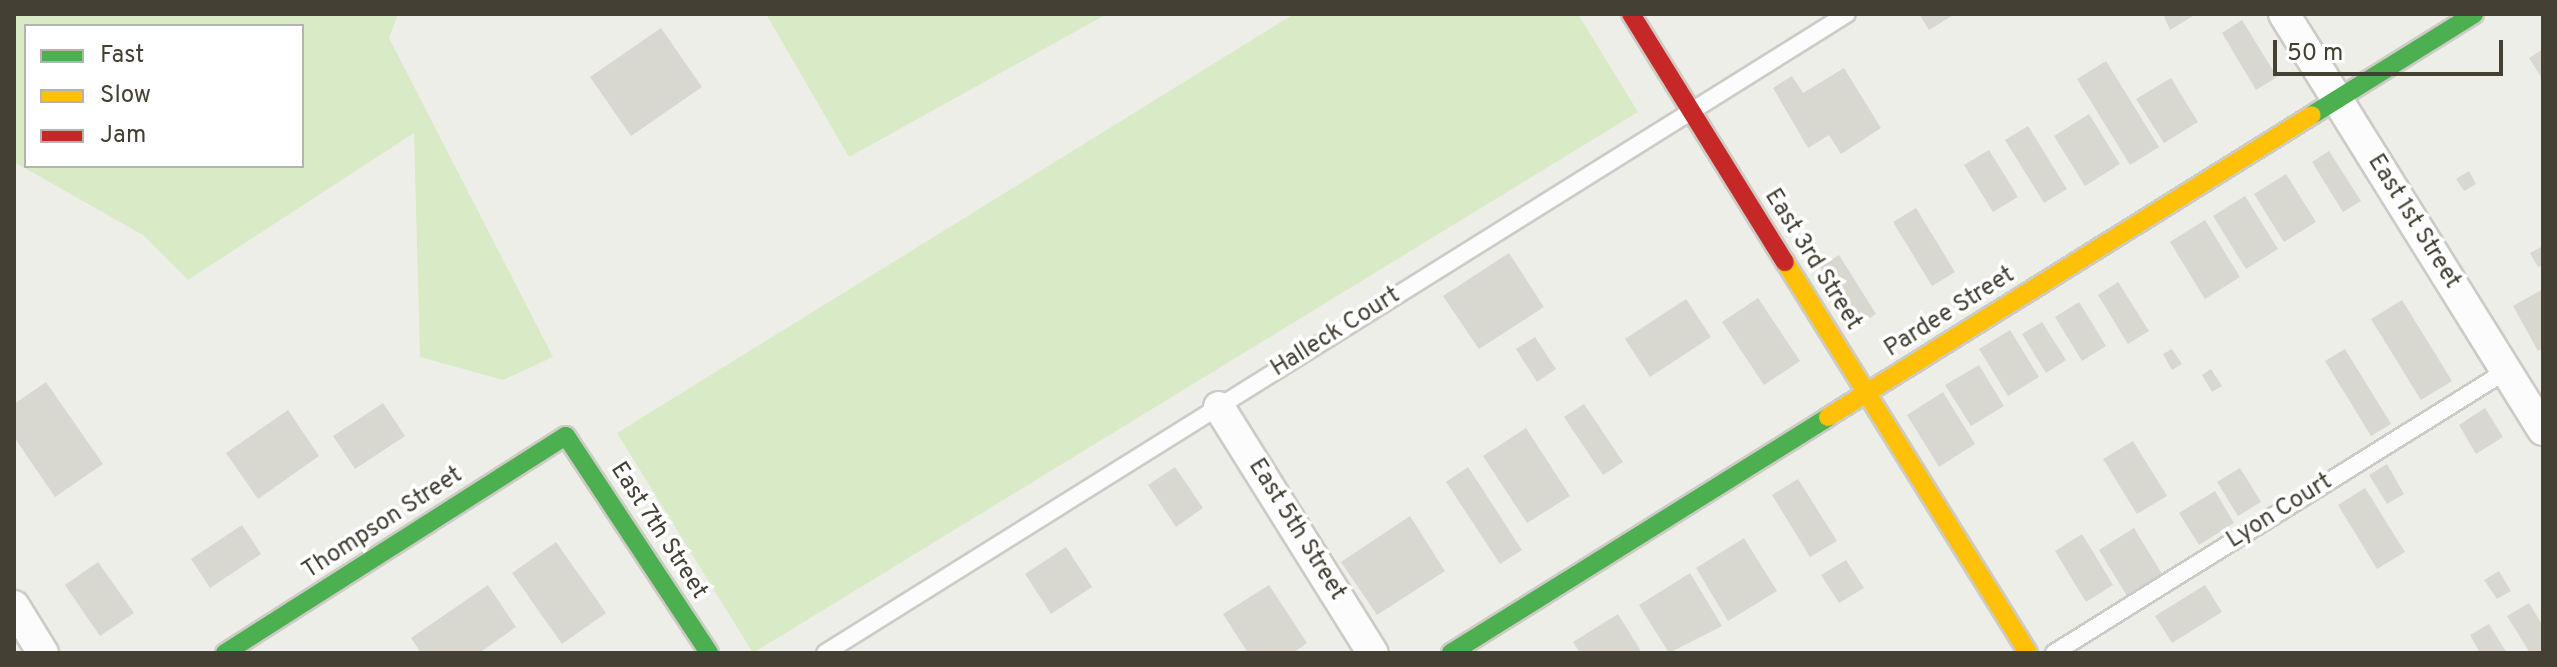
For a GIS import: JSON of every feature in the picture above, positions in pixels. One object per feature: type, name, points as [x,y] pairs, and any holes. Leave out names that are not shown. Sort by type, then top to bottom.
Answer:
[{"type":"street","name":"East 3rd Street","points":[[1631,14],[2028,653]]},
{"type":"street","name":"East 1st Street","points":[[2284,14],[2543,430]]},
{"type":"street","name":"Pardee Street","points":[[1451,653],[2474,14]]},
{"type":"street","name":"East 5th Street","points":[[1219,407],[1373,653]]},
{"type":"street","name":"Thompson Street","points":[[225,653],[566,436]]},
{"type":"street","name":"East 7th Street","points":[[566,436],[709,653]]},
{"type":"street","points":[[14,606],[43,653]]},
{"type":"lane","name":"Halleck Court","points":[[825,653],[1847,14]]},
{"type":"lane","name":"Lyon Court","points":[[2054,653],[2506,371]]},
{"type":"green space","points":[[14,14],[398,14],[389,38],[553,357],[503,380],[420,357],[414,133],[188,280],[143,235],[25,168],[304,168],[304,24],[24,24],[24,168],[14,162]]},
{"type":"green space","points":[[766,14],[1107,14],[849,157]]},
{"type":"green space","points":[[1294,14],[1578,14],[1638,112],[753,653],[617,433]]},
{"type":"building","points":[[1919,14],[1955,14],[1929,30]]},
{"type":"building","points":[[2163,14],[2196,14],[2170,30]]},
{"type":"building","points":[[2242,20],[2277,77],[2256,90],[2222,33]]},
{"type":"building","points":[[661,28],[702,87],[631,136],[590,77]]},
{"type":"building","points":[[2543,49],[2543,80],[2529,58]]},
{"type":"building","points":[[2106,61],[2159,147],[2130,165],[2077,79]]},
{"type":"building","points":[[1844,68],[1881,128],[1841,154],[1829,135],[1808,148],[1773,88],[1792,76],[1803,93]]},
{"type":"building","points":[[2171,78],[2198,122],[2164,143],[2136,99]]},
{"type":"building","points":[[2089,114],[2120,164],[2085,186],[2054,136]]},
{"type":"building","points":[[2028,126],[2067,189],[2044,203],[2005,140]]},
{"type":"building","points":[[1989,150],[2018,197],[1993,212],[1964,165]]},
{"type":"building","points":[[2329,151],[2361,201],[2343,212],[2312,162]]},
{"type":"building","points":[[2469,171],[2476,184],[2464,191],[2456,179]]},
{"type":"building","points":[[2286,174],[2316,222],[2284,242],[2254,194]]},
{"type":"building","points":[[2245,196],[2278,249],[2246,269],[2213,216]]},
{"type":"building","points":[[1916,208],[1955,272],[1932,286],[1893,222]]},
{"type":"building","points":[[2205,220],[2240,277],[2205,299],[2170,242]]},
{"type":"building","points":[[2543,246],[2543,265],[2538,267],[2530,253]]},
{"type":"building","points":[[1509,253],[1544,307],[1479,349],[1443,296]]},
{"type":"building","points":[[1839,255],[1876,314],[1856,327],[1820,267]]},
{"type":"building","points":[[2118,282],[2149,331],[2128,344],[2098,295]]},
{"type":"building","points":[[2543,289],[2543,348],[2538,351],[2513,306]]},
{"type":"building","points":[[1758,298],[1800,361],[1764,385],[1722,322]]},
{"type":"building","points":[[1686,299],[1711,337],[1650,377],[1625,339]]},
{"type":"building","points":[[2402,300],[2452,381],[2421,400],[2371,319]]},
{"type":"building","points":[[2079,302],[2106,346],[2082,361],[2055,317]]},
{"type":"building","points":[[2042,322],[2066,360],[2046,373],[2022,334]]},
{"type":"building","points":[[2010,330],[2039,377],[2008,396],[1979,349]]},
{"type":"building","points":[[1535,337],[1556,369],[1537,382],[1516,349]]},
{"type":"building","points":[[2172,349],[2182,364],[2172,370],[2163,354]]},
{"type":"building","points":[[2345,349],[2391,424],[2371,436],[2325,361]]},
{"type":"building","points":[[1979,365],[2004,406],[1971,426],[1945,385]]},
{"type":"building","points":[[2211,369],[2222,386],[2212,392],[2202,375]]},
{"type":"building","points":[[46,382],[103,464],[55,497],[14,437],[14,404]]},
{"type":"building","points":[[1943,392],[1975,444],[1939,467],[1907,415]]},
{"type":"building","points":[[383,403],[405,436],[355,469],[333,436]]},
{"type":"building","points":[[1584,404],[1623,462],[1603,475],[1564,417]]},
{"type":"building","points":[[2485,408],[2503,437],[2476,454],[2459,425]]},
{"type":"building","points":[[288,410],[319,456],[258,499],[226,453]]},
{"type":"building","points":[[1526,428],[1570,496],[1527,523],[1483,456]]},
{"type":"building","points":[[2133,441],[2167,496],[2137,514],[2103,459]]},
{"type":"building","points":[[2387,464],[2404,494],[2387,504],[2369,475]]},
{"type":"building","points":[[1175,467],[1203,508],[1176,527],[1148,485]]},
{"type":"building","points":[[1468,467],[1522,550],[1500,564],[1446,482]]},
{"type":"building","points":[[2240,468],[2261,502],[2238,516],[2217,482]]},
{"type":"building","points":[[1798,479],[1837,541],[1810,557],[1772,495]]},
{"type":"building","points":[[2365,488],[2405,552],[2377,569],[2338,505]]},
{"type":"building","points":[[2215,491],[2234,523],[2199,545],[2179,513]]},
{"type":"building","points":[[1410,516],[1445,571],[1377,615],[1341,562]]},
{"type":"building","points":[[242,525],[261,554],[210,588],[191,559]]},
{"type":"building","points":[[2134,528],[2162,574],[2127,596],[2099,550]]},
{"type":"building","points":[[2082,534],[2113,585],[2086,602],[2055,551]]},
{"type":"building","points":[[1744,538],[1777,591],[1728,621],[1696,568]]},
{"type":"building","points":[[556,542],[606,613],[562,644],[512,573]]},
{"type":"building","points":[[1066,547],[1092,587],[1051,614],[1025,574]]},
{"type":"building","points":[[1846,560],[1864,588],[1839,603],[1821,575]]},
{"type":"building","points":[[98,562],[134,613],[100,636],[65,585]]},
{"type":"building","points":[[2499,571],[2511,591],[2497,599],[2484,580]]},
{"type":"building","points":[[1690,573],[1722,626],[1669,653],[1639,605]]},
{"type":"building","points":[[488,585],[516,627],[479,653],[421,653],[411,638]]},
{"type":"building","points":[[1269,585],[1307,643],[1293,653],[1248,653],[1223,614]]},
{"type":"building","points":[[2205,585],[2222,612],[2172,643],[2155,616]]},
{"type":"building","points":[[2529,603],[2543,626],[2543,653],[2530,653],[2507,616]]},
{"type":"building","points":[[1618,614],[1642,653],[1580,653],[1573,642]]},
{"type":"building","points":[[2489,624],[2507,653],[2480,653],[2470,635]]},
{"type":"traffic: fast","points":[[2312,115],[2474,14]]},
{"type":"traffic: fast","points":[[1451,653],[1828,417]]},
{"type":"traffic: fast","points":[[225,653],[566,436],[709,653]]},
{"type":"traffic: slow","points":[[1828,417],[2312,115]]},
{"type":"traffic: slow","points":[[1785,262],[2028,653]]},
{"type":"traffic: jam","points":[[1631,14],[1785,262]]}]
